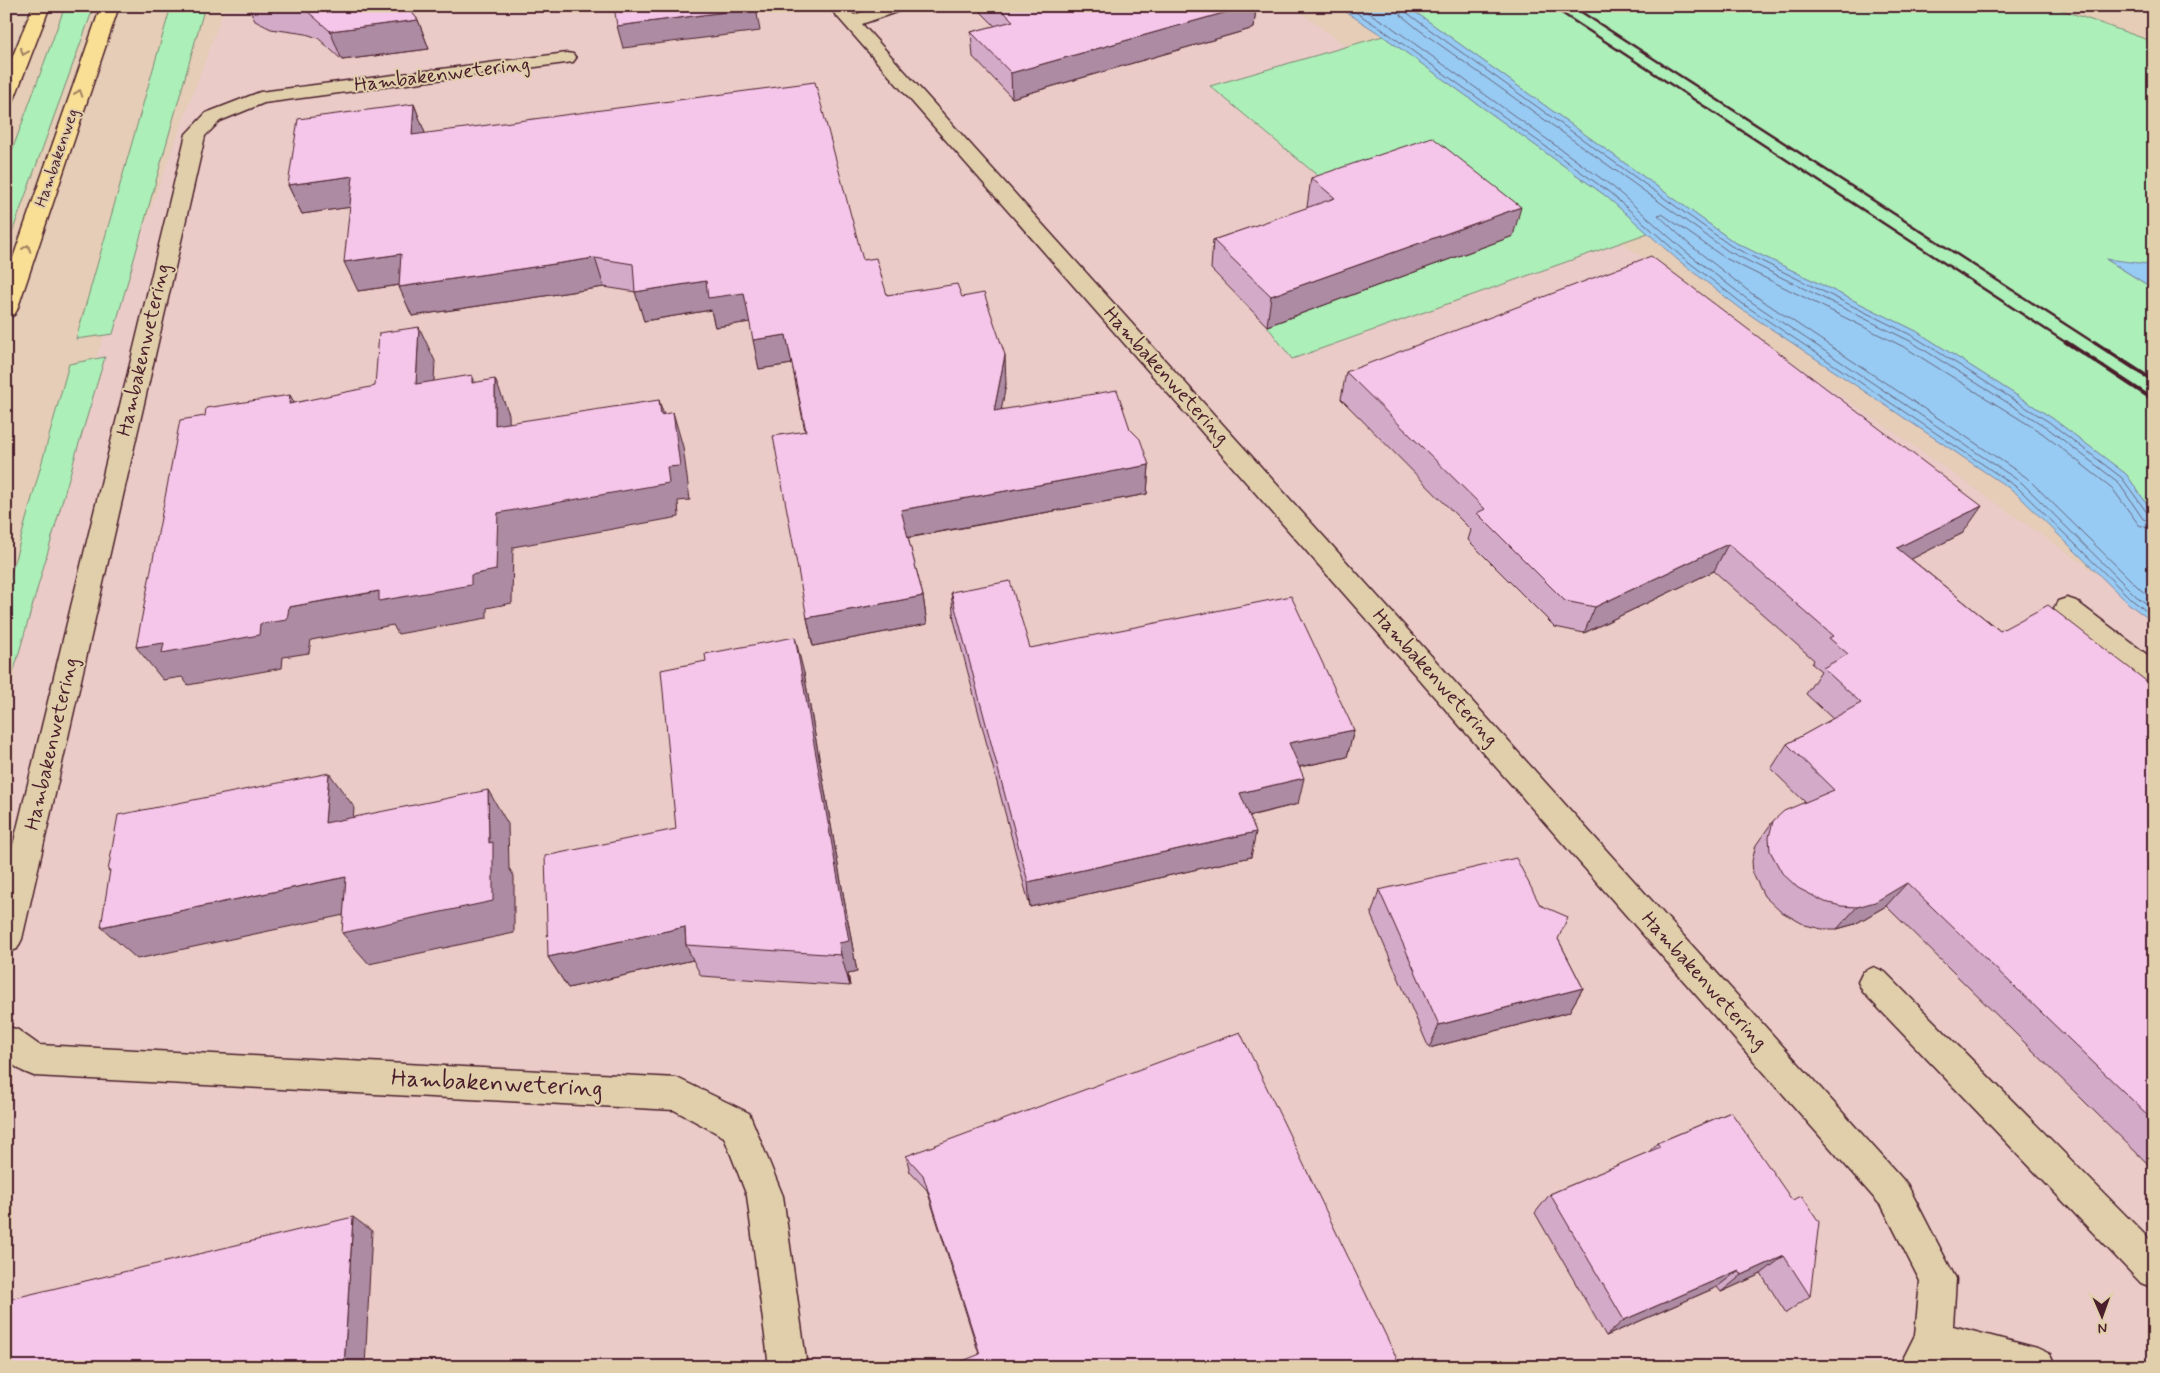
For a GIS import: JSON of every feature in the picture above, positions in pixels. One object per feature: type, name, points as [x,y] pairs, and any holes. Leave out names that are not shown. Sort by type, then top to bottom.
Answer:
[{"type":"main road","points":[[6,97],[42,6]]},
{"type":"main road","name":"Hambakenweg","points":[[6,310],[110,6]]},
{"type":"street","name":"Hambakenwetering","points":[[844,14],[896,6]]},
{"type":"street","name":"Hambakenwetering","points":[[844,14],[1895,1196],[1938,1279],[1926,1353]]},
{"type":"street","name":"Hambakenwetering","points":[[6,939],[196,134],[213,117],[260,98],[567,58]]},
{"type":"street","points":[[2067,608],[2154,675]]},
{"type":"street","points":[[1874,982],[2148,1254]]},
{"type":"street","name":"Hambakenwetering","points":[[6,1041],[34,1060],[677,1094],[738,1125],[765,1196],[788,1367]]},
{"type":"street","points":[[1926,1353],[2037,1367]]},
{"type":"shaded area","points":[[225,6],[1291,6],[1649,262],[2154,613],[2154,1367],[6,1367],[6,604]]},
{"type":"green space","points":[[65,6],[94,6],[6,249],[6,167]]},
{"type":"green space","points":[[171,6],[205,6],[113,334],[76,339]]},
{"type":"green space","points":[[1407,6],[2051,6],[2154,42],[2154,265],[2107,260],[2154,289],[2154,514],[2126,474],[2052,418],[1916,331],[1734,242]]},
{"type":"green space","points":[[1383,36],[1606,196],[1648,233],[1292,359],[1267,326],[1512,236],[1330,186],[1210,86]]},
{"type":"green space","points":[[105,357],[6,698],[6,592],[69,364]]},
{"type":"water","points":[[1337,6],[1407,6],[1734,242],[1916,331],[2052,418],[2126,474],[2154,514],[2154,623],[2129,604],[2015,492],[1740,308],[1678,260],[1606,196],[1383,36]]},
{"type":"water","points":[[2106,259],[2154,265],[2154,289]]},
{"type":"building","points":[[295,6],[407,6],[418,20],[330,31],[306,10]]},
{"type":"building","points":[[614,6],[755,6],[756,8],[617,26]]},
{"type":"building","points":[[998,6],[1248,6],[1011,73],[971,32],[1013,21]]},
{"type":"building","points":[[815,82],[863,260],[876,258],[887,295],[957,284],[962,297],[984,293],[1005,355],[994,411],[1117,390],[1130,429],[1140,439],[1149,465],[901,510],[923,596],[807,618],[773,436],[806,431],[786,335],[753,340],[744,293],[708,298],[706,281],[635,292],[633,264],[595,258],[399,287],[401,254],[344,262],[353,176],[288,185],[298,119],[414,104],[412,135]]},
{"type":"building","points":[[1432,137],[1521,207],[1271,296],[1213,240],[1335,198],[1311,178]]},
{"type":"building","points":[[1651,256],[1982,506],[1897,548],[2000,631],[2048,605],[2154,687],[2154,1121],[1907,883],[1875,902],[1857,907],[1841,906],[1825,902],[1798,888],[1782,873],[1770,851],[1769,837],[1773,821],[1784,811],[1834,790],[1787,744],[1861,703],[1823,668],[1848,654],[1829,638],[1833,636],[1728,544],[1595,607],[1565,601],[1477,513],[1485,509],[1346,372]]},
{"type":"building","points":[[419,327],[416,384],[472,375],[472,383],[495,379],[495,425],[659,400],[661,415],[673,412],[680,466],[667,467],[669,483],[498,513],[496,570],[471,575],[471,585],[379,601],[379,591],[289,607],[287,620],[260,624],[259,635],[162,653],[164,643],[136,647],[180,420],[205,416],[206,408],[290,395],[289,404],[375,386],[379,333]]},
{"type":"building","points":[[1010,581],[1030,648],[1291,596],[1354,730],[1289,743],[1304,778],[1240,793],[1256,832],[1028,882],[951,592]]},
{"type":"building","points":[[795,637],[849,941],[839,943],[841,955],[686,945],[685,927],[548,957],[545,856],[676,829],[661,670],[706,661],[705,654]]},
{"type":"building","points":[[329,773],[325,823],[488,790],[489,843],[493,842],[493,901],[342,933],[346,877],[101,927],[118,815]]},
{"type":"building","points":[[1516,858],[1540,905],[1568,917],[1558,939],[1583,988],[1439,1025],[1379,890]]},
{"type":"building","points":[[1240,1032],[1401,1367],[948,1367],[980,1354],[923,1175],[906,1156]]},
{"type":"building","points":[[1731,1112],[1792,1200],[1802,1196],[1819,1222],[1810,1296],[1784,1256],[1742,1275],[1739,1270],[1624,1320],[1550,1194],[1660,1147],[1657,1143]]},
{"type":"building","points":[[353,1217],[344,1367],[6,1367],[6,1300]]},
{"type":"railway","points":[[1551,6],[2068,344]]},
{"type":"railway","points":[[1572,6],[2096,344]]},
{"type":"railway","points":[[2066,342],[2154,400]]},
{"type":"railway","points":[[2094,342],[2154,381]]}]
